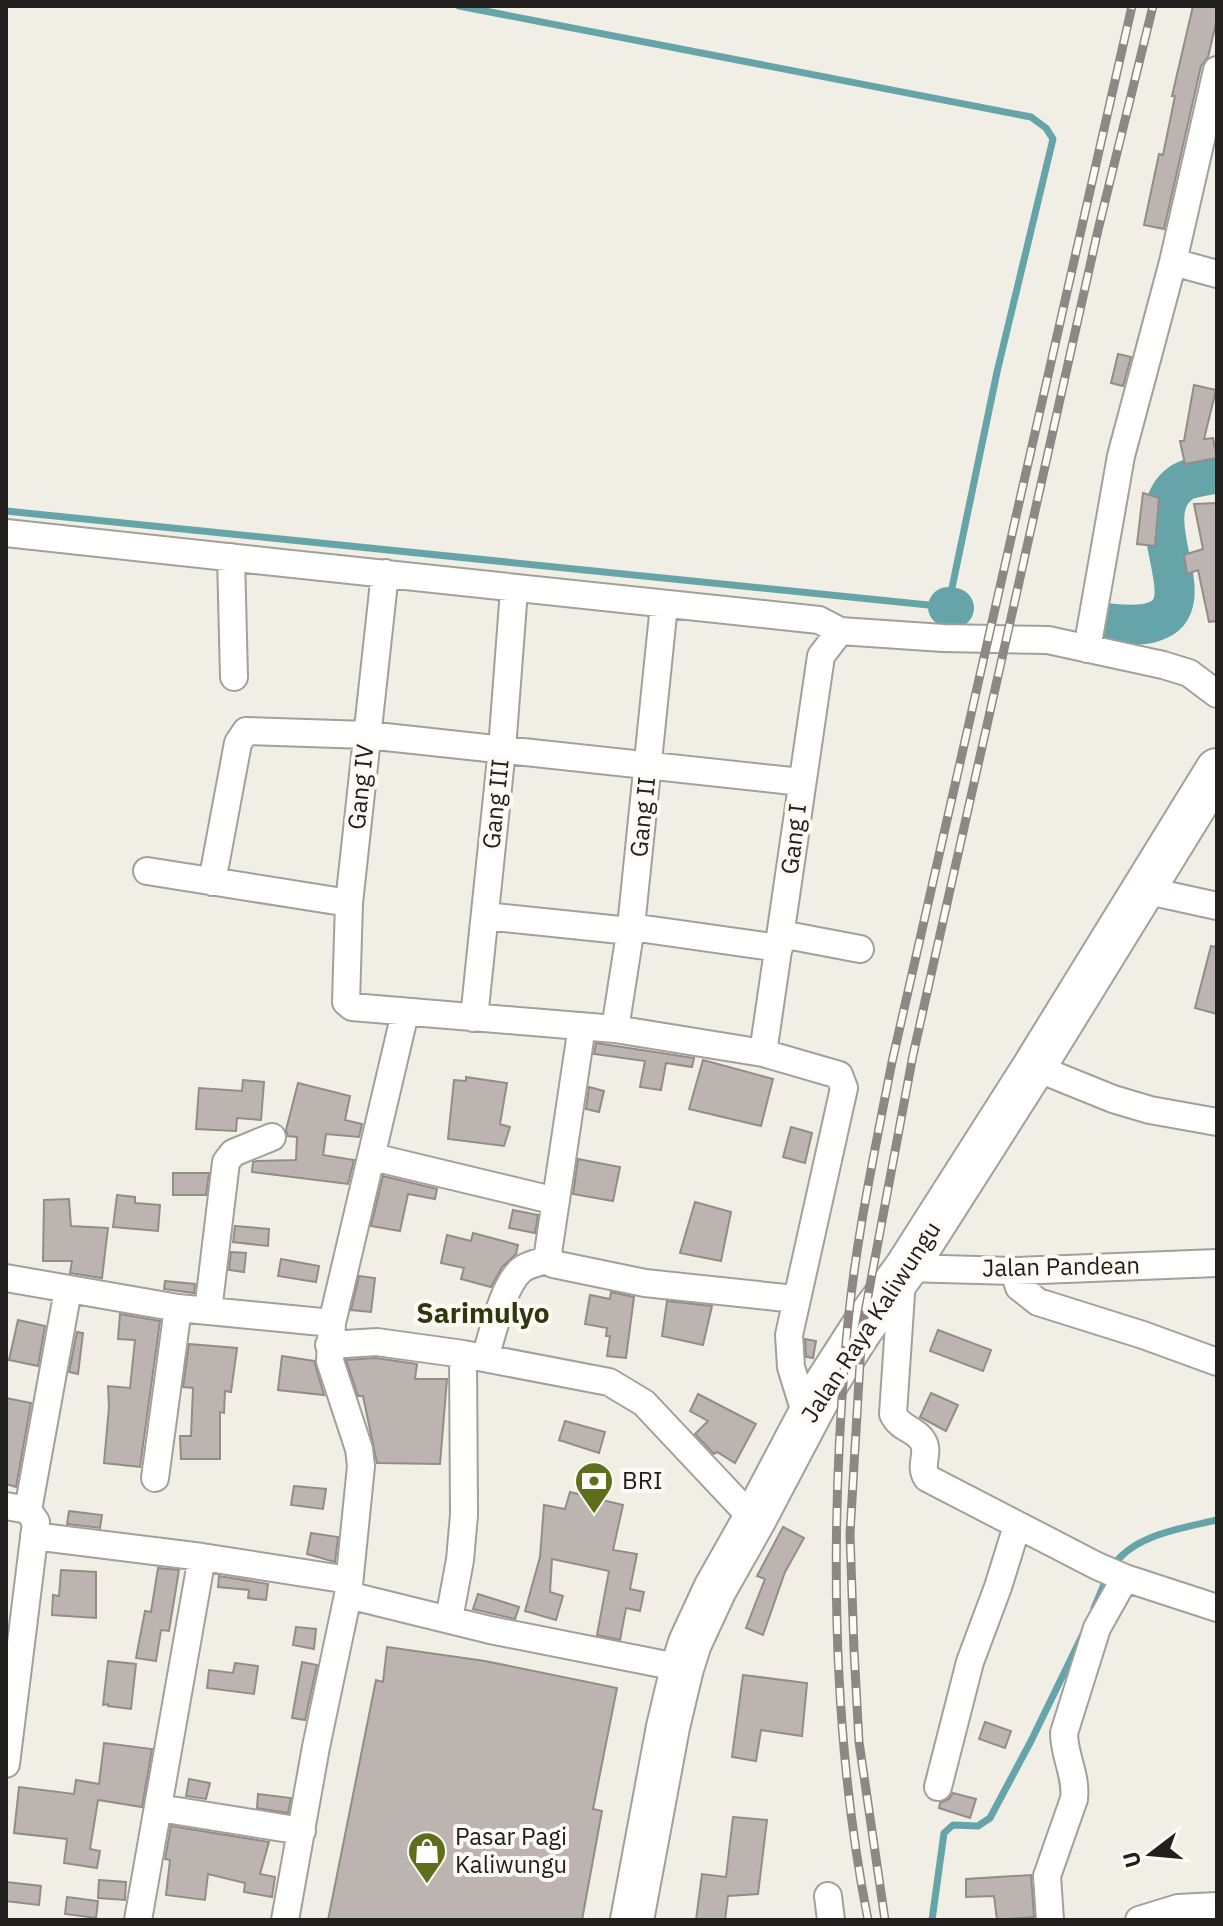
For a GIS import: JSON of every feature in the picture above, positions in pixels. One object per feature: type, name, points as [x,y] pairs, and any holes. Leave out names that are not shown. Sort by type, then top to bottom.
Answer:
[{"type":"main road","name":"Jalan Raya Kaliwungu","points":[[632,1920],[682,1668],[715,1589],[807,1419],[862,1328],[904,1270],[1034,1067],[1217,770]]},
{"type":"street","points":[[1087,649],[1121,456],[1173,262],[1217,70]]},
{"type":"street","points":[[1173,262],[1217,274]]},
{"type":"street","points":[[6,533],[385,573],[514,590],[819,620],[840,631],[943,638],[1048,640],[1189,673],[1217,694]]},
{"type":"street","points":[[231,557],[234,677]]},
{"type":"street","name":"Gang IV","points":[[385,573],[349,903],[346,1002],[352,1007],[405,1013]]},
{"type":"street","name":"Gang III","points":[[474,1018],[502,749],[514,590]]},
{"type":"street","name":"Gang II","points":[[615,1029],[631,929],[664,605]]},
{"type":"street","name":"Gang I","points":[[763,1053],[821,656],[840,631]]},
{"type":"street","points":[[212,882],[238,743],[243,733],[252,730],[367,735],[801,782]]},
{"type":"street","points":[[147,871],[349,903]]},
{"type":"street","points":[[1144,890],[1217,906]]},
{"type":"street","points":[[485,916],[860,949]]},
{"type":"street","points":[[285,1920],[349,1587],[361,1457],[330,1361],[331,1335],[405,1013],[615,1029],[763,1053],[833,1071],[843,1081],[844,1088],[789,1335],[789,1355],[807,1419]]},
{"type":"street","points":[[582,1026],[548,1253],[553,1264],[645,1283],[795,1299]]},
{"type":"street","points":[[1034,1067],[1113,1099],[1150,1110],[1217,1122]]},
{"type":"street","points":[[208,1311],[226,1162],[240,1149],[272,1137]]},
{"type":"street","points":[[373,1157],[556,1201]]},
{"type":"street","points":[[449,1619],[460,1560],[474,1356],[521,1270],[550,1259]]},
{"type":"street","name":"Jalan Pandean","points":[[904,1270],[1014,1271],[1217,1263]]},
{"type":"street","points":[[904,1270],[893,1414],[902,1427],[921,1437],[925,1443],[922,1469],[927,1478],[1112,1573],[1217,1608]]},
{"type":"street","points":[[1014,1271],[1019,1287],[1038,1302],[1156,1339],[1217,1362]]},
{"type":"street","points":[[7,1283],[208,1311],[609,1382],[644,1403],[754,1520]]},
{"type":"street","points":[[6,1764],[36,1522],[17,1508],[68,1290]]},
{"type":"street","points":[[155,1478],[178,1308]]},
{"type":"street","points":[[938,1787],[970,1662],[1017,1526]]},
{"type":"street","points":[[34,1536],[202,1557],[349,1587],[490,1630],[682,1668]]},
{"type":"street","points":[[138,1920],[202,1557]]},
{"type":"street","points":[[1050,1920],[1047,1876],[1076,1788],[1064,1748],[1064,1733],[1112,1573]]},
{"type":"street","points":[[159,1808],[302,1831]]},
{"type":"street","points":[[1139,1920],[1178,1908],[1217,1906]]},
{"type":"building","points":[[1193,6],[1217,6],[1217,19],[1208,57],[1201,66],[1164,229],[1144,225],[1159,154],[1163,155],[1175,96],[1172,96]]},
{"type":"building","points":[[1118,354],[1131,357],[1123,386],[1111,383]]},
{"type":"building","points":[[1194,385],[1216,390],[1204,439],[1213,438],[1217,458],[1185,464],[1180,441],[1184,441]]},
{"type":"building","points":[[1143,493],[1159,498],[1155,546],[1137,544]]},
{"type":"building","points":[[1217,503],[1217,621],[1209,622],[1198,570],[1187,574],[1184,555],[1203,549],[1194,504]]},
{"type":"building","points":[[1211,946],[1217,947],[1217,1014],[1195,1008]]},
{"type":"building","points":[[596,1043],[694,1058],[692,1067],[666,1063],[661,1090],[640,1087],[645,1061],[594,1054]]},
{"type":"building","points":[[703,1060],[773,1079],[761,1126],[689,1109]]},
{"type":"building","points":[[466,1077],[507,1083],[500,1124],[510,1127],[504,1146],[448,1139],[454,1080],[466,1081]]},
{"type":"building","points":[[243,1080],[264,1082],[261,1120],[237,1118],[236,1131],[196,1129],[199,1088],[242,1091]]},
{"type":"building","points":[[298,1083],[350,1096],[345,1120],[362,1124],[359,1137],[326,1134],[323,1155],[354,1160],[348,1184],[252,1172],[253,1162],[296,1160],[297,1137],[288,1136],[286,1130]]},
{"type":"building","points":[[589,1087],[604,1091],[599,1112],[586,1109]]},
{"type":"building","points":[[791,1127],[812,1133],[805,1163],[783,1157]]},
{"type":"building","points":[[578,1159],[620,1167],[613,1201],[573,1194]]},
{"type":"building","points":[[173,1173],[209,1173],[206,1195],[173,1195]]},
{"type":"building","points":[[383,1176],[437,1189],[435,1199],[408,1194],[400,1231],[371,1226]]},
{"type":"building","points":[[117,1195],[135,1197],[135,1203],[160,1205],[158,1231],[113,1227]]},
{"type":"building","points":[[69,1199],[71,1226],[108,1228],[102,1278],[70,1273],[72,1261],[43,1261],[44,1200]]},
{"type":"building","points":[[695,1202],[731,1212],[721,1261],[680,1253]]},
{"type":"building","points":[[513,1210],[538,1215],[535,1233],[509,1228]]},
{"type":"building","points":[[235,1226],[269,1229],[268,1246],[233,1242]]},
{"type":"building","points":[[473,1233],[518,1245],[516,1254],[502,1267],[491,1287],[461,1279],[464,1268],[441,1263],[447,1235],[471,1241]]},
{"type":"building","points":[[231,1252],[246,1253],[244,1272],[229,1270]]},
{"type":"building","points":[[281,1259],[319,1266],[316,1282],[278,1276]]},
{"type":"building","points":[[359,1276],[375,1278],[371,1312],[351,1310]]},
{"type":"building","points":[[165,1281],[195,1284],[194,1293],[164,1289]]},
{"type":"building","points":[[611,1292],[634,1297],[626,1358],[607,1356],[610,1336],[606,1336],[607,1328],[585,1324],[590,1295],[610,1299]]},
{"type":"building","points":[[667,1301],[712,1306],[703,1345],[662,1336]]},
{"type":"building","points":[[120,1314],[160,1321],[140,1467],[104,1463],[108,1386],[130,1388],[135,1340],[118,1339]]},
{"type":"building","points":[[18,1320],[45,1326],[38,1366],[9,1360]]},
{"type":"building","points":[[938,1330],[991,1350],[983,1371],[930,1351]]},
{"type":"building","points":[[77,1332],[83,1333],[78,1374],[69,1372]]},
{"type":"building","points":[[805,1339],[816,1341],[813,1358],[806,1357]]},
{"type":"building","points":[[189,1344],[237,1348],[231,1392],[225,1391],[224,1413],[220,1412],[220,1459],[181,1459],[180,1436],[191,1436],[193,1388],[183,1387]]},
{"type":"building","points":[[282,1356],[314,1361],[324,1395],[278,1390]]},
{"type":"building","points":[[376,1358],[417,1364],[415,1379],[447,1379],[440,1464],[377,1463],[363,1396],[358,1396],[346,1360]]},
{"type":"building","points":[[931,1393],[958,1405],[946,1431],[920,1417]]},
{"type":"building","points":[[698,1394],[756,1424],[735,1463],[717,1452],[714,1454],[695,1434],[708,1421],[690,1411]]},
{"type":"building","points":[[6,1398],[31,1403],[16,1487],[6,1484]]},
{"type":"building","points":[[565,1421],[605,1432],[599,1453],[559,1440]]},
{"type":"building","points":[[294,1486],[326,1489],[323,1509],[291,1505]]},
{"type":"building","points":[[570,1492],[623,1505],[613,1550],[637,1554],[630,1589],[644,1592],[640,1611],[626,1608],[620,1640],[597,1635],[609,1571],[552,1559],[550,1592],[563,1596],[556,1620],[525,1611],[540,1557],[544,1505],[565,1509]]},
{"type":"building","points":[[69,1511],[102,1515],[100,1528],[67,1524]]},
{"type":"building","points":[[783,1527],[804,1538],[785,1572],[763,1635],[746,1628],[765,1579],[757,1576]]},
{"type":"building","points":[[311,1533],[338,1537],[335,1562],[307,1554]]},
{"type":"building","points":[[158,1568],[179,1570],[169,1631],[161,1630],[156,1661],[136,1658],[145,1611],[151,1612]]},
{"type":"building","points":[[61,1570],[96,1572],[96,1618],[52,1615],[53,1595],[59,1596]]},
{"type":"building","points":[[219,1576],[268,1584],[266,1600],[248,1598],[249,1590],[218,1587]]},
{"type":"building","points":[[478,1594],[519,1607],[515,1619],[473,1609]]},
{"type":"building","points":[[296,1627],[316,1629],[314,1649],[293,1645]]},
{"type":"building","points":[[387,1647],[485,1661],[617,1688],[593,1809],[602,1811],[582,1920],[328,1920],[376,1680],[383,1682]]},
{"type":"building","points":[[108,1661],[136,1664],[131,1709],[103,1705]]},
{"type":"building","points":[[302,1662],[317,1665],[305,1720],[292,1718]]},
{"type":"building","points":[[235,1663],[258,1666],[254,1694],[207,1688],[209,1670],[233,1673]]},
{"type":"building","points":[[743,1675],[807,1683],[802,1736],[761,1730],[756,1761],[732,1757]]},
{"type":"building","points":[[985,1722],[1011,1731],[1005,1748],[979,1739]]},
{"type":"building","points":[[104,1743],[152,1749],[142,1807],[98,1800],[90,1849],[100,1851],[97,1868],[64,1863],[67,1839],[14,1833],[19,1787],[74,1794],[76,1780],[99,1784]]},
{"type":"building","points":[[189,1779],[210,1783],[206,1799],[186,1796]]},
{"type":"building","points":[[953,1793],[976,1799],[970,1818],[939,1808],[940,1803]]},
{"type":"building","points":[[258,1794],[291,1798],[288,1813],[257,1808]]},
{"type":"building","points":[[733,1817],[767,1820],[758,1894],[728,1896],[725,1920],[696,1920],[702,1874],[726,1877]]},
{"type":"building","points":[[171,1826],[269,1842],[260,1874],[275,1877],[272,1897],[244,1892],[245,1883],[208,1874],[205,1900],[166,1895],[170,1860],[165,1859]]},
{"type":"building","points":[[1031,1875],[1034,1917],[997,1920],[994,1896],[966,1897],[966,1879]]},
{"type":"building","points":[[99,1880],[126,1882],[125,1900],[98,1898]]},
{"type":"building","points":[[6,1882],[41,1886],[39,1905],[6,1901]]},
{"type":"building","points":[[67,1897],[98,1901],[96,1918],[65,1914]]},
{"type":"waterway","points":[[6,511],[948,607],[997,372],[1053,139],[1046,128],[1031,117],[459,6]]},
{"type":"waterway","points":[[1103,623],[1147,624],[1168,613],[1174,598],[1164,517],[1168,498],[1184,481],[1217,473]]},
{"type":"waterway","points":[[948,607],[954,608]]},
{"type":"waterway","points":[[1094,1608],[1112,1568],[1132,1548],[1174,1530],[1217,1520]]},
{"type":"waterway","points":[[932,1920],[944,1833],[953,1825],[978,1826],[990,1818],[1083,1634]]},
{"type":"railway","points":[[868,1920],[847,1781],[837,1639],[840,1426],[853,1282],[892,1062],[1132,6]]},
{"type":"railway","points":[[885,1920],[859,1742],[854,1650],[850,1534],[862,1328],[913,1055],[1098,230],[1153,6]]},
{"type":"place","name":"BRI","points":[[594,1515]]},
{"type":"place","name":"Pasar Pagi Kaliwungu","points":[[427,1885]]},
{"type":"district","name":"Sarimulyo","points":[[483,1313]]}]
